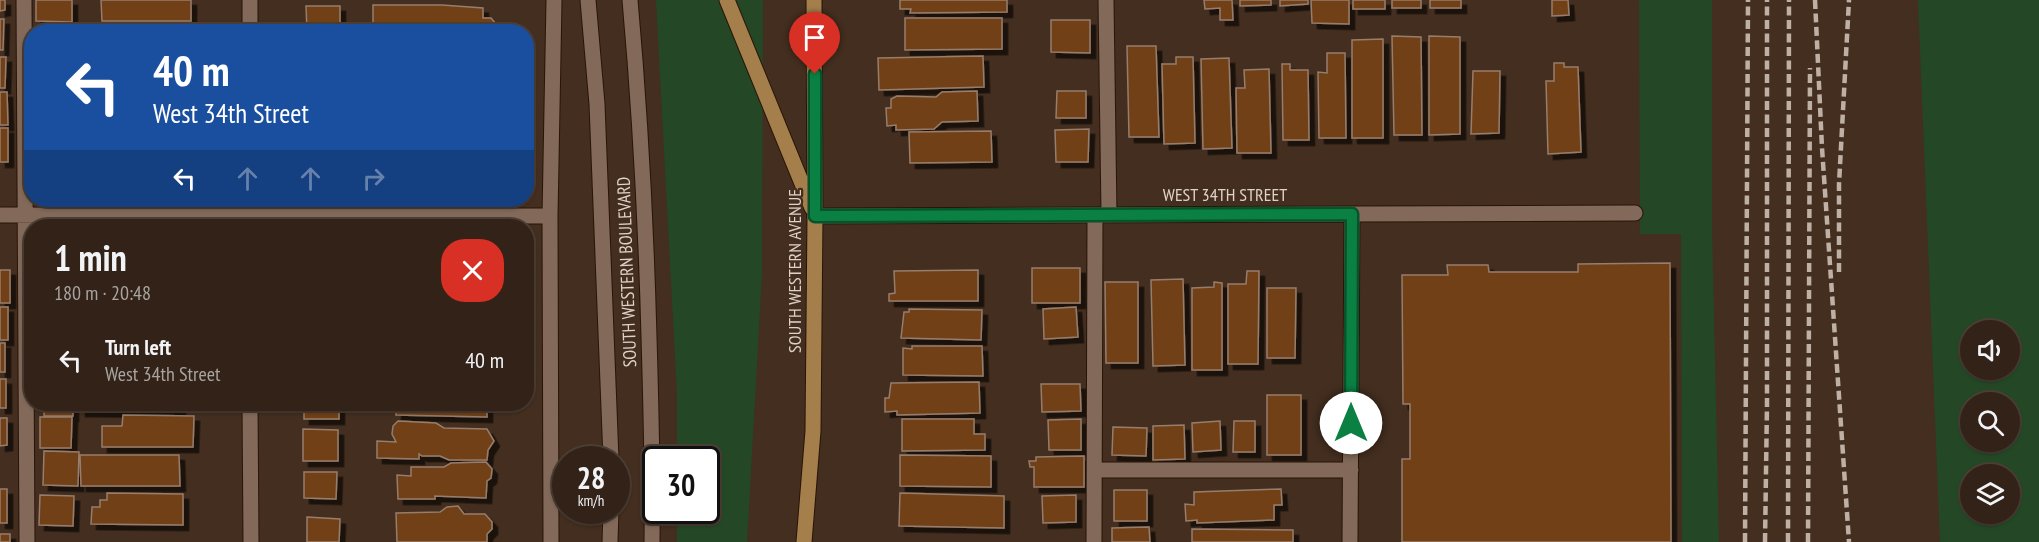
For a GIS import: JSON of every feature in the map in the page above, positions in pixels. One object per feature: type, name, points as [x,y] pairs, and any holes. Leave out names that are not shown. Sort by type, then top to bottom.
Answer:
[{"type":"main road","points":[[727,0],[815,216]]},
{"type":"main road","name":"SOUTH WESTERN AVENUE","points":[[804,542],[813,431],[814,0]]},
{"type":"street","points":[[24,0],[24,24]]},
{"type":"street","points":[[250,0],[250,24]]},
{"type":"street","points":[[551,542],[550,216],[554,0]]},
{"type":"street","name":"SOUTH WESTERN BOULEVARD","points":[[588,0],[597,104],[610,446]]},
{"type":"street","name":"SOUTH WESTERN BOULEVARD","points":[[630,0],[639,102],[647,281],[653,479],[652,542]]},
{"type":"street","points":[[1094,542],[1106,0]]},
{"type":"street","points":[[25,207],[25,219]]},
{"type":"street","name":"WEST 34TH STREET","points":[[815,216],[1635,213]]},
{"type":"street","points":[[1350,542],[1352,214]]},
{"type":"street","points":[[0,215],[174,219]]},
{"type":"street","points":[[369,219],[550,216]]},
{"type":"street","points":[[26,411],[27,542]]},
{"type":"street","points":[[250,411],[251,542]]},
{"type":"street","points":[[1095,470],[1351,470]]},
{"type":"street","points":[[610,542],[611,524]]},
{"type":"green space","points":[[656,0],[763,0],[762,273],[747,542],[677,542],[677,524],[720,524],[720,446],[677,446],[677,394]]},
{"type":"green space","points":[[1639,0],[1712,0],[1712,227],[1719,542],[1682,542],[1681,234],[1640,234]]},
{"type":"green space","points":[[1918,0],[2039,0],[2039,542],[1940,542]]},
{"type":"building","points":[[0,0],[5,0],[5,10],[0,11]]},
{"type":"building","points":[[36,0],[72,0],[72,22],[36,21]]},
{"type":"building","points":[[101,0],[191,0],[191,21],[102,21]]},
{"type":"building","points":[[900,0],[1007,0],[1007,12],[910,13],[911,9],[900,9]]},
{"type":"building","points":[[1204,0],[1232,0],[1233,20],[1220,20],[1220,8],[1205,9]]},
{"type":"building","points":[[1240,0],[1271,0],[1271,5],[1240,6]]},
{"type":"building","points":[[1280,0],[1308,0],[1308,4],[1280,6]]},
{"type":"building","points":[[1311,0],[1349,0],[1349,24],[1312,23]]},
{"type":"building","points":[[1353,0],[1385,0],[1385,9],[1353,9]]},
{"type":"building","points":[[1392,0],[1421,0],[1421,8],[1392,8]]},
{"type":"building","points":[[1430,0],[1461,0],[1461,8],[1430,8]]},
{"type":"building","points":[[1552,0],[1568,0],[1569,15],[1552,16]]},
{"type":"building","points":[[373,5],[442,5],[483,8],[483,18],[491,18],[496,24],[373,24]]},
{"type":"building","points":[[306,6],[340,6],[340,24],[307,24]]},
{"type":"building","points":[[905,18],[1002,18],[1002,49],[905,50]]},
{"type":"building","points":[[0,19],[4,19],[3,50],[0,50]]},
{"type":"building","points":[[1051,20],[1090,20],[1090,53],[1051,52]]},
{"type":"building","points":[[1392,36],[1421,37],[1422,135],[1394,135]]},
{"type":"building","points":[[1429,36],[1460,37],[1460,134],[1429,135]]},
{"type":"building","points":[[1383,39],[1383,138],[1352,138],[1352,40]]},
{"type":"building","points":[[1127,46],[1156,46],[1159,137],[1129,137]]},
{"type":"building","points":[[1327,53],[1345,53],[1346,138],[1319,138],[1318,72],[1327,73]]},
{"type":"building","points":[[983,56],[984,87],[879,90],[878,58]]},
{"type":"building","points":[[0,57],[6,57],[5,88],[0,88]]},
{"type":"building","points":[[1176,57],[1193,57],[1195,143],[1164,144],[1162,64],[1176,64]]},
{"type":"building","points":[[1229,58],[1232,148],[1203,149],[1201,59]]},
{"type":"building","points":[[1554,63],[1564,63],[1564,67],[1578,67],[1581,152],[1548,154],[1546,81],[1554,81]]},
{"type":"building","points":[[1282,64],[1290,64],[1290,70],[1308,70],[1309,140],[1283,140]]},
{"type":"building","points":[[1269,69],[1271,153],[1237,153],[1236,88],[1245,88],[1244,70]]},
{"type":"building","points":[[1473,71],[1500,71],[1499,133],[1471,134]]},
{"type":"building","points":[[977,91],[978,121],[942,122],[934,129],[896,130],[896,125],[887,126],[886,108],[891,108],[891,99],[897,96],[936,97],[942,92]]},
{"type":"building","points":[[1057,91],[1086,91],[1086,118],[1056,118]]},
{"type":"building","points":[[0,92],[7,92],[8,125],[0,125]]},
{"type":"building","points":[[0,128],[8,128],[8,162],[0,162]]},
{"type":"building","points":[[1089,129],[1088,162],[1056,162],[1055,130]]},
{"type":"building","points":[[991,131],[992,162],[910,163],[909,132]]},
{"type":"building","points":[[1670,263],[1671,542],[1402,542],[1402,459],[1410,459],[1410,404],[1403,404],[1402,275],[1448,275],[1447,265],[1488,265],[1489,272],[1578,272],[1578,264]]},
{"type":"building","points":[[1032,268],[1080,268],[1080,303],[1032,303]]},
{"type":"building","points":[[0,270],[10,270],[10,303],[0,303]]},
{"type":"building","points":[[978,270],[978,301],[889,301],[889,294],[895,293],[894,271]]},
{"type":"building","points":[[1247,271],[1259,271],[1258,364],[1228,364],[1228,284],[1246,284]]},
{"type":"building","points":[[1183,279],[1185,365],[1153,366],[1151,280]]},
{"type":"building","points":[[1105,282],[1138,282],[1138,363],[1106,363]]},
{"type":"building","points":[[1214,282],[1222,283],[1222,370],[1192,370],[1192,288],[1214,287]]},
{"type":"building","points":[[1267,288],[1296,288],[1295,358],[1267,358]]},
{"type":"building","points":[[0,307],[8,307],[8,340],[0,340]]},
{"type":"building","points":[[1076,307],[1078,337],[1044,339],[1043,309]]},
{"type":"building","points":[[909,309],[982,310],[981,340],[901,338],[904,312],[909,312]]},
{"type":"building","points":[[0,343],[5,343],[5,372],[0,372]]},
{"type":"building","points":[[912,346],[982,346],[983,376],[903,375],[903,348],[912,349]]},
{"type":"building","points":[[0,379],[6,379],[6,408],[0,408]]},
{"type":"building","points":[[979,382],[980,413],[897,415],[897,411],[885,412],[885,398],[889,398],[891,383]]},
{"type":"building","points":[[1041,384],[1080,384],[1081,411],[1042,412]]},
{"type":"building","points":[[1267,395],[1301,395],[1301,455],[1267,455]]},
{"type":"building","points":[[44,411],[73,411],[73,416],[44,416]]},
{"type":"building","points":[[80,411],[180,411],[180,412]]},
{"type":"building","points":[[304,411],[339,411],[339,419],[304,419]]},
{"type":"building","points":[[396,411],[487,411],[487,417],[396,415]]},
{"type":"building","points":[[123,415],[194,416],[193,447],[102,447],[102,426],[122,426]]},
{"type":"building","points":[[40,417],[72,417],[71,448],[40,448]]},
{"type":"building","points":[[0,418],[7,418],[7,445],[0,446]]},
{"type":"building","points":[[902,419],[974,419],[974,434],[985,434],[985,450],[902,451]]},
{"type":"building","points":[[1081,419],[1081,450],[1049,450],[1048,420]]},
{"type":"building","points":[[398,421],[436,423],[444,428],[487,429],[494,441],[488,450],[487,460],[449,460],[440,456],[419,454],[419,459],[377,458],[377,441],[396,442],[392,434],[393,426]]},
{"type":"building","points":[[1220,421],[1221,450],[1193,452],[1192,423]]},
{"type":"building","points":[[1234,421],[1255,421],[1255,452],[1233,452]]},
{"type":"building","points":[[1184,425],[1185,459],[1153,460],[1153,426]]},
{"type":"building","points":[[1113,427],[1147,428],[1146,456],[1112,455]]},
{"type":"building","points":[[303,429],[338,430],[338,461],[303,461]]},
{"type":"building","points":[[44,451],[79,452],[78,486],[43,485]]},
{"type":"building","points":[[80,455],[179,455],[180,486],[81,486]]},
{"type":"building","points":[[900,455],[991,456],[991,487],[900,486]]},
{"type":"building","points":[[1084,456],[1084,487],[1034,487],[1034,467],[1030,467],[1029,461],[1036,461],[1036,457]]},
{"type":"building","points":[[486,462],[492,469],[491,478],[487,481],[486,498],[435,496],[435,499],[398,499],[397,475],[411,476],[411,467],[444,467],[451,463]]},
{"type":"building","points":[[304,472],[337,472],[336,499],[304,498]]},
{"type":"building","points":[[0,489],[7,489],[7,523],[0,523]]},
{"type":"building","points":[[1281,489],[1282,505],[1274,505],[1274,520],[1197,523],[1197,520],[1186,521],[1185,504],[1194,505],[1194,492]]},
{"type":"building","points":[[1114,490],[1147,490],[1147,521],[1114,521]]},
{"type":"building","points":[[107,493],[183,494],[183,525],[91,524],[92,507],[100,507],[100,500],[107,500]]},
{"type":"building","points":[[900,493],[1004,496],[1004,528],[899,526]]},
{"type":"building","points":[[40,495],[74,496],[73,526],[39,525]]},
{"type":"building","points":[[1076,495],[1076,522],[1043,523],[1042,496]]},
{"type":"building","points":[[458,506],[464,514],[485,514],[492,522],[492,529],[487,534],[487,542],[397,542],[396,513],[440,512],[447,507]]},
{"type":"building","points":[[307,517],[340,519],[339,542],[307,542]]},
{"type":"building","points":[[1149,527],[1150,542],[1112,542],[1112,528]]},
{"type":"building","points":[[1192,529],[1293,530],[1293,542],[1192,542]]},
{"type":"building","points":[[0,534],[10,534],[10,542],[0,542]]},
{"type":"railway","points":[[1745,542],[1748,0]]},
{"type":"railway","points":[[1765,542],[1767,0]]},
{"type":"railway","points":[[1788,542],[1789,0]]},
{"type":"railway","points":[[1815,0],[1822,148],[1849,542]]},
{"type":"railway","points":[[1839,272],[1839,184],[1849,0]]},
{"type":"railway","points":[[1808,542],[1810,68]]},
{"type":"route","points":[[815,74],[815,216],[1352,214],[1351,423]]}]
